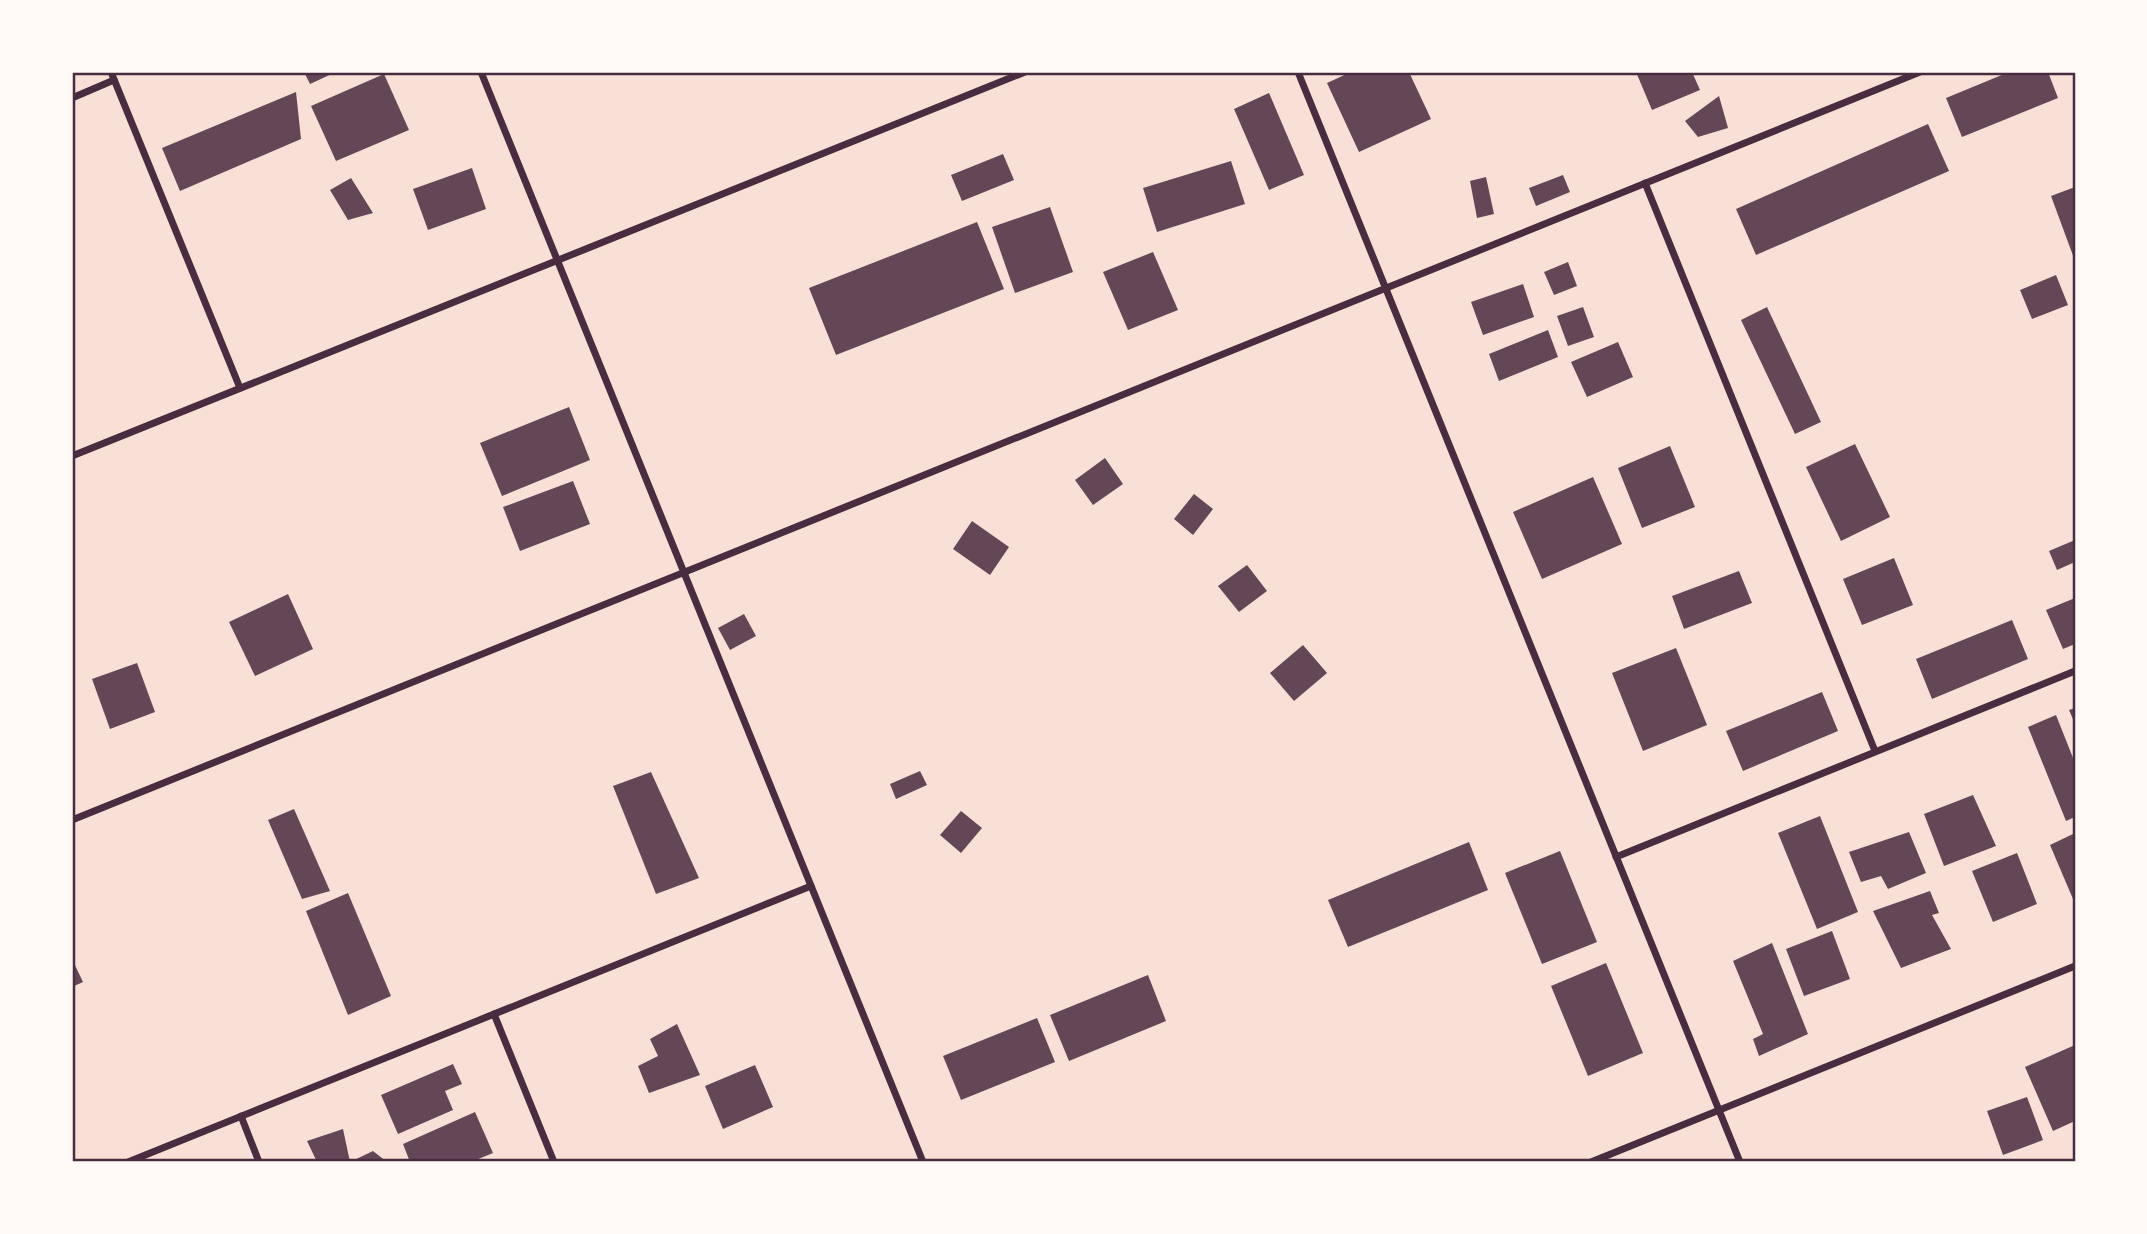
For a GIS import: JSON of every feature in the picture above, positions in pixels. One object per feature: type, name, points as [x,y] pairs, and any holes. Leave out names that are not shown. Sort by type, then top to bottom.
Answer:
[{"type":"street","points":[[111,72],[240,388]]},
{"type":"street","points":[[481,72],[923,1162]]},
{"type":"street","points":[[72,456],[1025,72]]},
{"type":"street","points":[[1298,72],[1740,1162]]},
{"type":"street","points":[[72,820],[1920,72]]},
{"type":"street","points":[[72,97],[114,80]]},
{"type":"street","points":[[1645,183],[1875,751]]},
{"type":"street","points":[[1616,857],[2075,671]]},
{"type":"street","points":[[128,1162],[811,886]]},
{"type":"street","points":[[1591,1162],[2075,966]]},
{"type":"street","points":[[494,1014],[554,1162]]},
{"type":"street","points":[[241,1116],[259,1162]]},
{"type":"building","points":[[304,72],[336,72],[310,84]]},
{"type":"building","points":[[1351,72],[1409,72],[1431,119],[1359,152],[1327,83]]},
{"type":"building","points":[[1636,72],[1692,72],[1700,90],[1652,110]]},
{"type":"building","points":[[2009,72],[2048,72],[2058,98],[1962,137],[1946,98]]},
{"type":"building","points":[[384,74],[409,130],[336,161],[311,106]]},
{"type":"building","points":[[296,92],[301,139],[180,191],[162,148]]},
{"type":"building","points":[[1269,93],[1304,175],[1269,190],[1234,109]]},
{"type":"building","points":[[1719,96],[1728,128],[1698,137],[1685,121]]},
{"type":"building","points":[[1928,124],[1949,171],[1756,255],[1736,209]]},
{"type":"building","points":[[1003,154],[1014,180],[962,201],[951,175]]},
{"type":"building","points":[[1231,161],[1245,204],[1157,232],[1143,188]]},
{"type":"building","points":[[472,168],[486,209],[428,230],[413,189]]},
{"type":"building","points":[[1563,175],[1570,192],[1536,206],[1529,188]]},
{"type":"building","points":[[1486,177],[1494,214],[1477,218],[1470,181]]},
{"type":"building","points":[[351,178],[373,213],[348,220],[330,190]]},
{"type":"building","points":[[2075,187],[2075,261],[2051,196]]},
{"type":"building","points":[[1050,207],[1073,272],[1015,293],[992,227]]},
{"type":"building","points":[[977,222],[1004,289],[836,355],[809,288]]},
{"type":"building","points":[[1153,252],[1178,310],[1128,330],[1103,272]]},
{"type":"building","points":[[1568,262],[1577,286],[1554,295],[1544,272]]},
{"type":"building","points":[[2056,275],[2068,305],[2032,319],[2020,290]]},
{"type":"building","points":[[1523,284],[1534,317],[1483,335],[1471,302]]},
{"type":"building","points":[[1583,307],[1594,337],[1568,346],[1557,316]]},
{"type":"building","points":[[1767,307],[1821,422],[1795,434],[1741,320]]},
{"type":"building","points":[[1548,330],[1558,357],[1499,381],[1489,354]]},
{"type":"building","points":[[1618,342],[1633,377],[1587,397],[1571,362]]},
{"type":"building","points":[[569,407],[590,460],[502,496],[480,443]]},
{"type":"building","points":[[1855,444],[1890,517],[1841,541],[1806,467]]},
{"type":"building","points":[[1670,446],[1695,507],[1642,528],[1618,468]]},
{"type":"building","points":[[1105,458],[1123,484],[1093,505],[1075,480]]},
{"type":"building","points":[[1593,477],[1622,544],[1542,579],[1513,512]]},
{"type":"building","points":[[573,481],[590,524],[520,551],[503,507]]},
{"type":"building","points":[[1194,494],[1213,509],[1193,535],[1174,519]]},
{"type":"building","points":[[972,521],[1009,547],[990,575],[953,549]]},
{"type":"building","points":[[2075,540],[2075,562],[2057,570],[2049,551]]},
{"type":"building","points":[[1894,558],[1913,605],[1862,625],[1843,579]]},
{"type":"building","points":[[1247,565],[1267,591],[1239,612],[1218,586]]},
{"type":"building","points":[[1739,571],[1752,603],[1684,629],[1672,596]]},
{"type":"building","points":[[288,594],[313,649],[255,676],[229,622]]},
{"type":"building","points":[[2075,598],[2075,644],[2063,649],[2046,610]]},
{"type":"building","points":[[744,614],[756,636],[730,650],[718,628]]},
{"type":"building","points":[[2012,620],[2028,659],[1932,699],[1916,659]]},
{"type":"building","points":[[1303,645],[1327,673],[1294,701],[1270,673]]},
{"type":"building","points":[[1676,648],[1707,725],[1643,751],[1612,673]]},
{"type":"building","points":[[137,663],[155,712],[110,729],[92,679]]},
{"type":"building","points":[[1822,692],[1838,731],[1743,771],[1726,731]]},
{"type":"building","points":[[2075,708],[2075,724],[2069,710]]},
{"type":"building","points":[[2056,715],[2075,763],[2075,817],[2066,821],[2028,727]]},
{"type":"building","points":[[920,771],[927,785],[896,799],[890,784]]},
{"type":"building","points":[[651,772],[699,878],[656,894],[613,786]]},
{"type":"building","points":[[1973,795],[1996,846],[1944,866],[1924,814]]},
{"type":"building","points":[[294,809],[330,891],[302,899],[268,820]]},
{"type":"building","points":[[961,811],[982,828],[961,853],[940,835]]},
{"type":"building","points":[[1820,816],[1858,912],[1817,929],[1778,833]]},
{"type":"building","points":[[1909,832],[1926,873],[1888,889],[1881,876],[1861,882],[1849,852]]},
{"type":"building","points":[[2075,833],[2075,898],[2073,899],[2050,845]]},
{"type":"building","points":[[1469,842],[1488,890],[1348,947],[1328,900]]},
{"type":"building","points":[[1560,851],[1597,942],[1542,964],[1505,873]]},
{"type":"building","points":[[2017,853],[2037,904],[1993,922],[1972,871]]},
{"type":"building","points":[[1930,891],[1939,913],[1932,915],[1951,949],[1901,968],[1873,911]]},
{"type":"building","points":[[348,893],[391,996],[348,1015],[306,911]]},
{"type":"building","points":[[1832,931],[1850,979],[1804,996],[1786,949]]},
{"type":"building","points":[[1772,943],[1808,1034],[1759,1056],[1753,1039],[1763,1034],[1733,961]]},
{"type":"building","points":[[72,959],[83,982],[72,987]]},
{"type":"building","points":[[1606,963],[1643,1053],[1588,1076],[1551,986]]},
{"type":"building","points":[[1148,975],[1166,1021],[1069,1061],[1050,1015]]},
{"type":"building","points":[[1037,1018],[1055,1062],[961,1100],[943,1056]]},
{"type":"building","points":[[677,1024],[700,1075],[649,1093],[638,1066],[658,1056],[650,1039]]},
{"type":"building","points":[[2075,1045],[2075,1121],[2053,1131],[2025,1067]]},
{"type":"building","points":[[453,1064],[462,1084],[445,1091],[453,1110],[398,1134],[381,1095]]},
{"type":"building","points":[[755,1065],[773,1107],[723,1129],[705,1086]]},
{"type":"building","points":[[2027,1097],[2043,1140],[2003,1155],[1987,1111]]},
{"type":"building","points":[[475,1112],[493,1153],[471,1162],[410,1162],[403,1144]]},
{"type":"building","points":[[343,1129],[350,1162],[317,1162],[307,1141]]},
{"type":"building","points":[[373,1151],[387,1162],[350,1162]]}]
